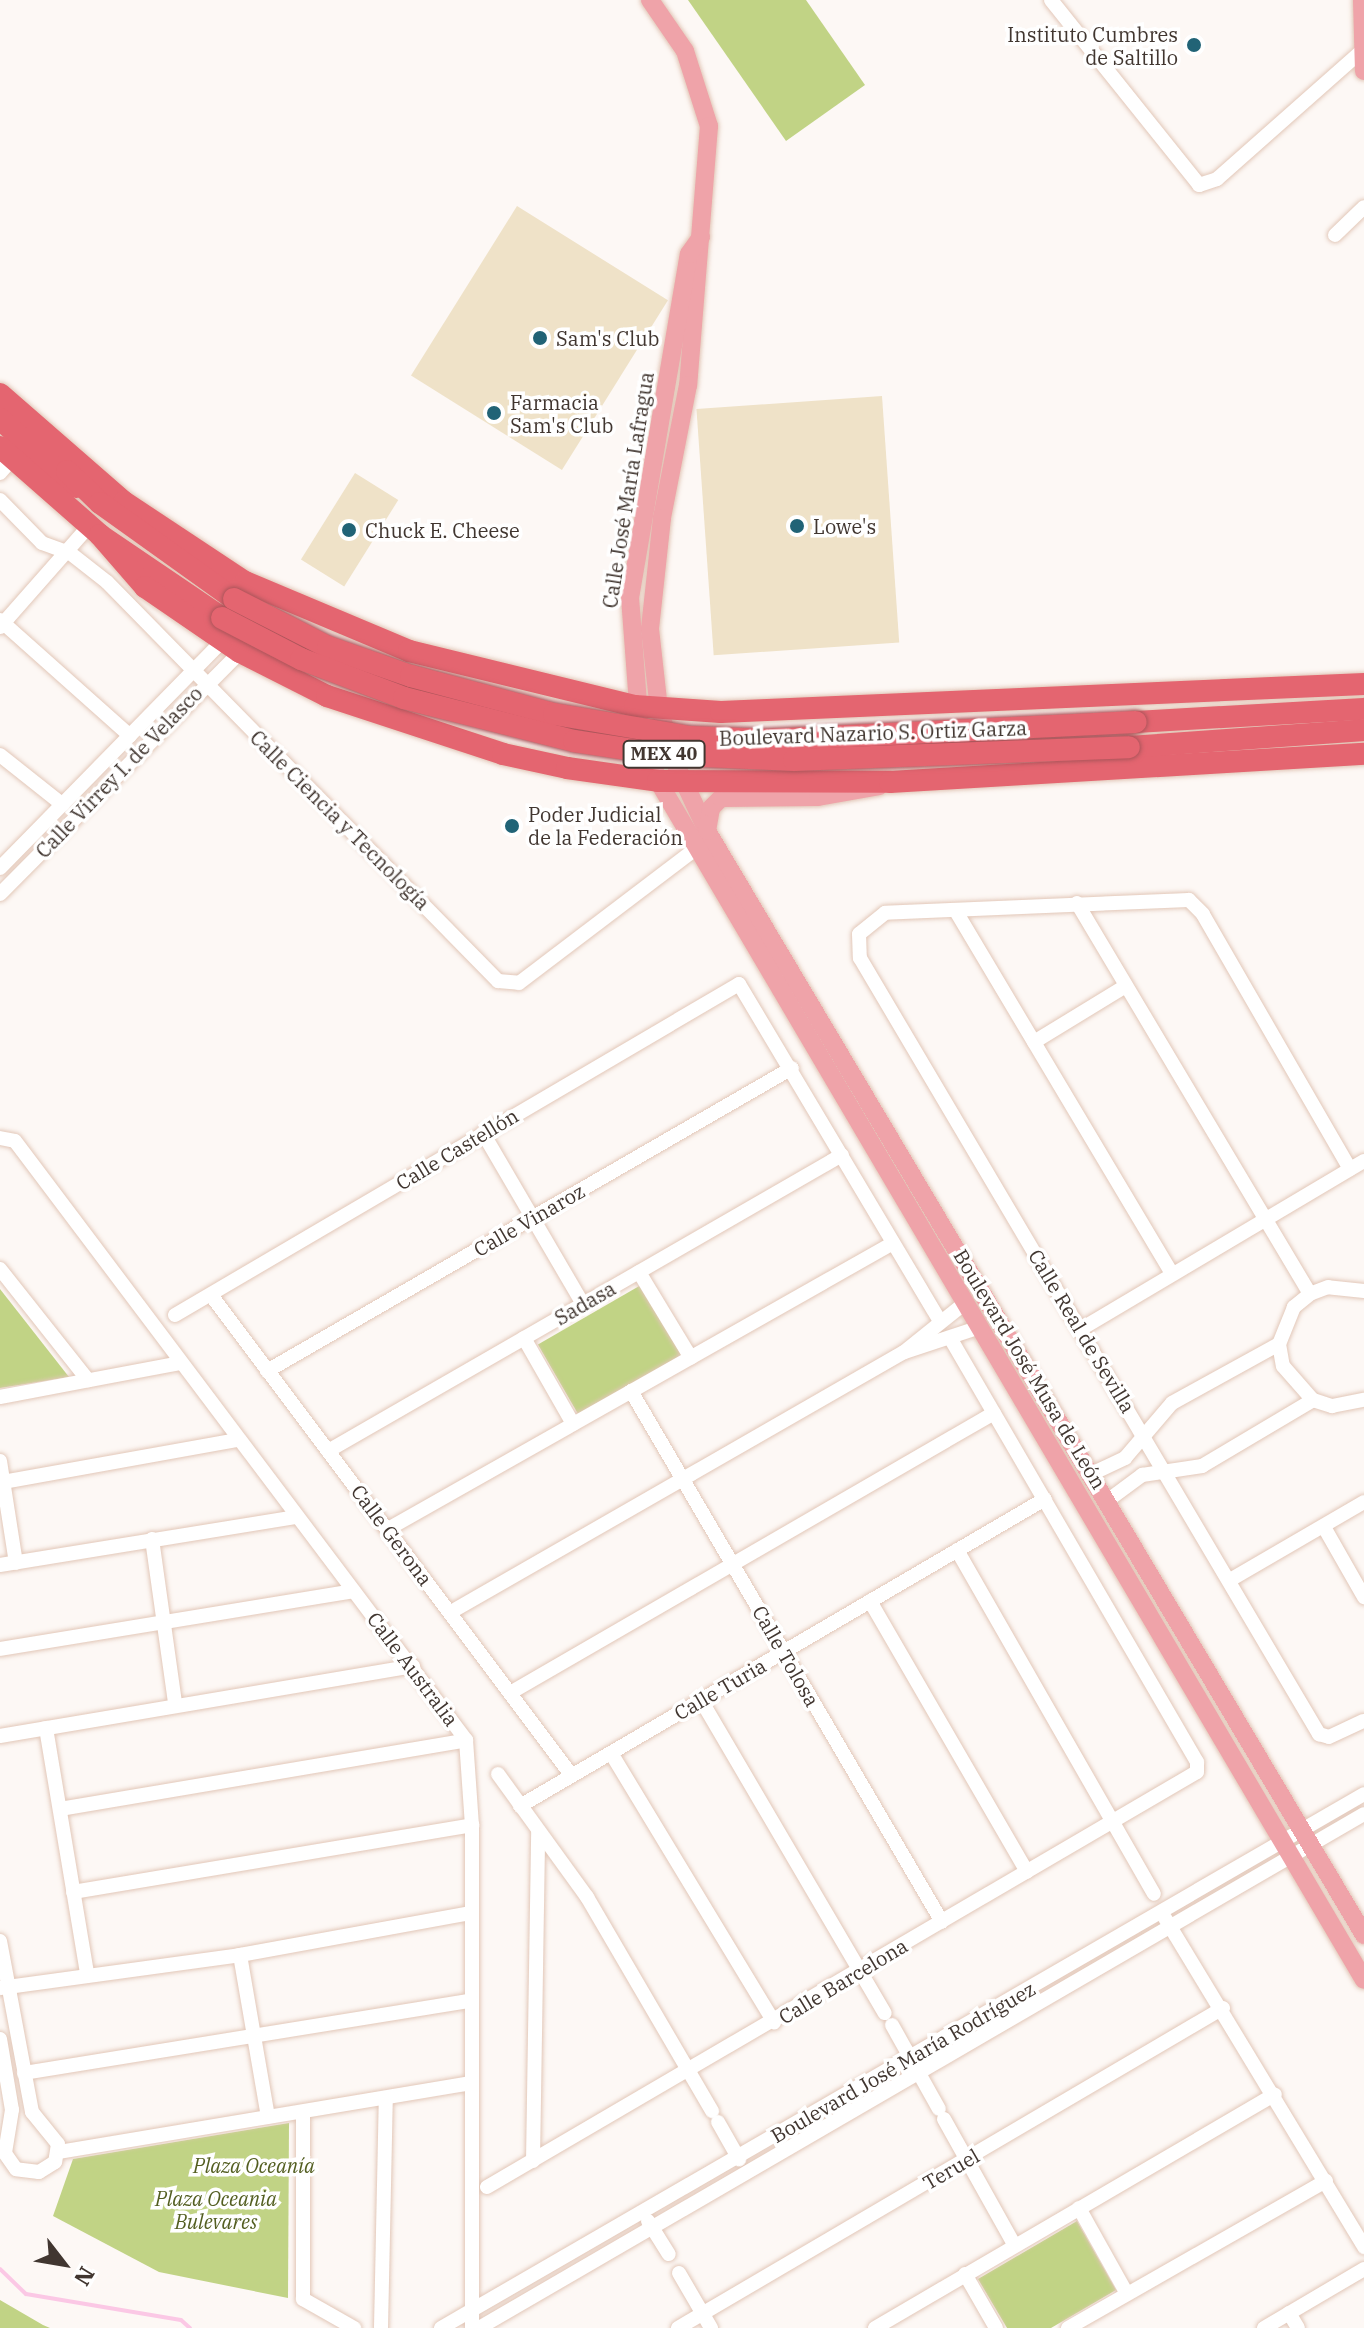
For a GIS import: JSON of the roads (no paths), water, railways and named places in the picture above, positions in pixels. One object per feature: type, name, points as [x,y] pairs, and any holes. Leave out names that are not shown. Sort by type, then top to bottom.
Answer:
[{"type":"highway","points":[[0,394],[124,502],[245,582],[409,651],[635,706],[721,712],[1364,684]]},
{"type":"highway","name":"Boulevard Nazario S. Ortiz Garza","points":[[0,401],[230,628],[297,634],[411,676],[554,714],[690,737],[767,740],[1364,709]]},
{"type":"highway","points":[[0,419],[54,471],[100,503]]},
{"type":"highway","name":"Boulevard Nazario S. Ortiz Garza","points":[[4,459],[94,530],[230,628],[404,698],[574,741],[661,754],[794,760],[1137,747],[1364,730]]},
{"type":"highway","points":[[230,628],[327,696],[403,724],[567,768],[658,781],[742,778],[890,782],[1364,754]]},
{"type":"highway","points":[[1093,696],[1188,720]]},
{"type":"highway","points":[[567,768],[585,756],[603,730],[601,697]]},
{"type":"highway","points":[[721,712],[712,745],[722,766],[742,778]]},
{"type":"highway","points":[[1137,747],[1202,764]]},
{"type":"main road","name":"Calle José María Lafragua","points":[[650,0],[685,51],[709,126],[688,385],[662,518],[650,629],[659,709],[684,781]]},
{"type":"main road","points":[[1362,0],[1364,71]]},
{"type":"main road","name":"Calle José María Lafragua","points":[[658,781],[635,706],[630,622],[636,561],[689,254],[701,237]]},
{"type":"main road","points":[[636,561],[662,518]]},
{"type":"main road","name":"Boulevard José Musa de León","points":[[658,781],[1363,1977]]},
{"type":"main road","name":"Boulevard José Musa de León","points":[[684,781],[707,831],[1364,1935]]},
{"type":"main road","points":[[707,831],[711,808],[721,798],[818,797],[890,782]]},
{"type":"main road","points":[[965,1303],[984,1312],[1022,1357]]},
{"type":"main road","points":[[1155,1623],[1169,1625],[1172,1612]]},
{"type":"street","points":[[1051,0],[1199,185],[1217,179],[1362,50]]},
{"type":"street","points":[[1335,235],[1364,207]]},
{"type":"street","name":"Calle Ciencia y Tecnología","points":[[0,500],[42,543],[70,553],[107,582],[198,679],[507,985],[519,983],[697,848]]},
{"type":"street","points":[[94,530],[1,623],[130,736]]},
{"type":"street","name":"Calle Virrey I. de Velasco","points":[[3,886],[198,679],[230,628]]},
{"type":"street","name":"Calle Virrey I. de Velasco","points":[[0,868],[130,736],[198,679],[230,628]]},
{"type":"street","points":[[0,755],[63,805]]},
{"type":"street","points":[[1172,1274],[957,913],[1077,903],[1189,900],[1203,914],[1350,1169]]},
{"type":"street","points":[[1077,903],[1263,1222],[1310,1294]]},
{"type":"street","name":"Calle Real de Sevilla","points":[[957,913],[885,913],[865,923],[860,958],[1322,1737],[1364,1721]]},
{"type":"street","name":"Calle Castellón","points":[[175,1315],[739,984],[792,1068]]},
{"type":"street","points":[[1034,1042],[1124,987]]},
{"type":"street","points":[[792,1068],[939,1319]]},
{"type":"street","name":"Calle Vinaroz","points":[[267,1371],[792,1068]]},
{"type":"street","points":[[483,1133],[583,1304]]},
{"type":"street","name":"Calle Australia","points":[[0,1138],[15,1141],[236,1440],[413,1666],[466,1740],[472,1825],[467,2084],[472,2328]]},
{"type":"street","name":"Sadasa","points":[[328,1451],[842,1155]]},
{"type":"street","points":[[1081,1329],[1364,1161]]},
{"type":"street","points":[[388,1529],[893,1243]]},
{"type":"street","points":[[0,1269],[88,1380]]},
{"type":"street","points":[[639,1272],[691,1358]]},
{"type":"street","points":[[1091,1474],[1125,1458],[1142,1432],[1172,1403],[1279,1344],[1294,1307],[1310,1294],[1328,1287],[1364,1291]]},
{"type":"street","name":"Calle Gerona","points":[[211,1295],[572,1776]]},
{"type":"street","points":[[451,1612],[904,1352],[939,1319],[965,1303]]},
{"type":"street","points":[[904,1352],[951,1340],[980,1327]]},
{"type":"street","points":[[524,1338],[573,1424]]},
{"type":"street","points":[[951,1340],[1045,1499]]},
{"type":"street","points":[[1279,1344],[1289,1376],[1313,1400],[1332,1406],[1364,1400]]},
{"type":"street","points":[[0,1397],[180,1363]]},
{"type":"street","name":"Calle Tolosa","points":[[631,1391],[942,1922]]},
{"type":"street","points":[[1107,1501],[1142,1475],[1202,1466],[1313,1400]]},
{"type":"street","points":[[510,1693],[994,1413]]},
{"type":"street","points":[[3,1482],[236,1440]]},
{"type":"street","points":[[0,1461],[16,1563]]},
{"type":"street","name":"Calle Turia","points":[[520,1806],[1045,1499]]},
{"type":"street","name":"Calle Barcelona","points":[[487,2187],[689,2074],[1197,1772],[1197,1762],[1045,1499]]},
{"type":"street","points":[[1230,1580],[1364,1502]]},
{"type":"street","points":[[0,1565],[295,1517]]},
{"type":"street","points":[[1324,1527],[1364,1597]]},
{"type":"street","points":[[152,1539],[175,1703]]},
{"type":"street","points":[[957,1550],[1154,1894]]},
{"type":"street","points":[[0,1649],[353,1591]]},
{"type":"street","points":[[870,1601],[1027,1872]]},
{"type":"street","points":[[0,1736],[175,1703],[413,1666]]},
{"type":"street","points":[[701,1700],[920,2073],[1014,2244]]},
{"type":"street","points":[[46,1728],[87,1973]]},
{"type":"street","points":[[60,1809],[466,1740]]},
{"type":"street","points":[[611,1753],[774,2022]]},
{"type":"street","points":[[498,1774],[587,1897],[739,2159]]},
{"type":"street","name":"Boulevard José María Rodríguez","points":[[1305,1836],[1364,1794]]},
{"type":"street","name":"Boulevard José María Rodríguez","points":[[479,2328],[739,2159],[1160,1911],[1305,1836],[1364,1814]]},
{"type":"street","points":[[73,1892],[472,1825]]},
{"type":"street","points":[[533,2161],[538,1832]]},
{"type":"street","name":"Boulevard José María Rodríguez","points":[[441,2328],[648,2221],[920,2073],[1170,1925],[1286,1846]]},
{"type":"street","points":[[1160,1911],[1223,2008],[1364,2247]]},
{"type":"street","points":[[4,1988],[87,1973],[240,1955],[471,1913]]},
{"type":"street","points":[[0,1941],[4,1988],[32,2112],[56,2138],[59,2152]]},
{"type":"street","points":[[240,1955],[268,2117]]},
{"type":"street","points":[[24,2073],[469,2001]]},
{"type":"street","name":"Teruel","points":[[678,2328],[1223,2008]]},
{"type":"street","points":[[0,2039],[12,2110],[7,2158],[23,2172],[39,2172],[59,2152],[467,2084]]},
{"type":"street","points":[[875,2328],[1275,2094]]},
{"type":"street","points":[[381,2328],[386,2098]]},
{"type":"street","points":[[303,2112],[302,2294],[308,2307],[354,2328]]},
{"type":"street","points":[[1068,2328],[1126,2292],[1326,2181]]},
{"type":"street","points":[[1079,2208],[1126,2292]]},
{"type":"street","points":[[648,2221],[669,2254]]},
{"type":"street","points":[[1264,2328],[1364,2269]]},
{"type":"street","points":[[679,2273],[711,2328]]},
{"type":"street","points":[[965,2274],[996,2328]]},
{"type":"street","points":[[1289,2313],[1298,2328]]},
{"type":"waterway","points":[[0,2269],[26,2294],[181,2320],[190,2328]]},
{"type":"place","name":"Instituto Cumbres de Saltillo","points":[[1194,45]]},
{"type":"place","name":"Sam's Club","points":[[540,338]]},
{"type":"place","name":"Farmacia Sam's Club","points":[[494,413]]},
{"type":"place","name":"Lowe's","points":[[797,526]]},
{"type":"place","name":"Chuck E. Cheese","points":[[349,530]]},
{"type":"place","name":"Poder Judicial de la Federación","points":[[512,826]]},
{"type":"park label","name":"Plaza Oceanía","points":[[254,2165]]},
{"type":"park label","name":"Plaza Oceania Bulevares","points":[[216,2210]]}]
